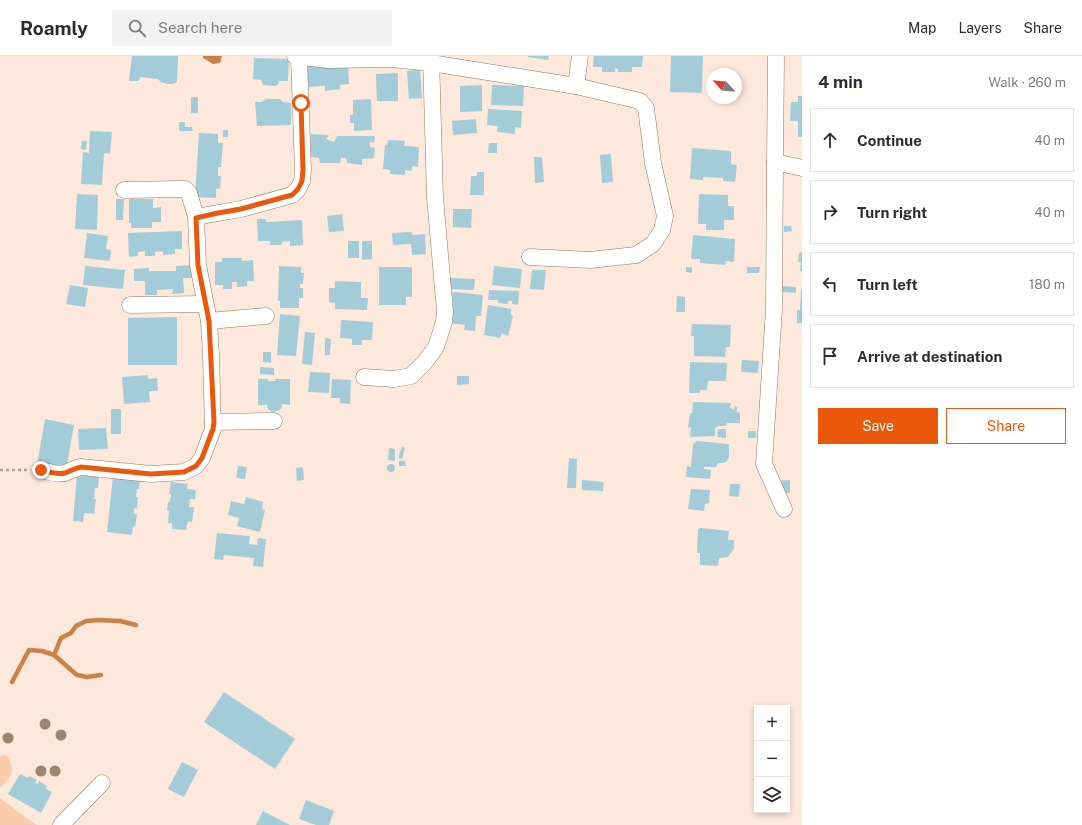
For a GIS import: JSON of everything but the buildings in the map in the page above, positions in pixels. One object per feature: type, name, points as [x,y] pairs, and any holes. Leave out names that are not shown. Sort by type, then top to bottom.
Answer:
[{"type":"street","points":[[196,218],[241,209],[292,195],[298,189],[302,181],[303,170],[297,56],[328,60],[362,58],[431,60],[576,86],[640,101],[646,108],[653,163],[665,216],[662,230],[653,244],[636,255],[590,260],[530,257]]},
{"type":"street","points":[[576,86],[580,56]]},
{"type":"street","points":[[776,56],[774,309],[764,464],[784,509]]},
{"type":"street","points":[[364,377],[394,379],[411,376],[425,362],[436,347],[444,322],[445,310],[435,197],[431,60]]},
{"type":"street","points":[[775,162],[802,168]]},
{"type":"street","points":[[41,470],[62,474],[81,467],[151,474],[184,472],[196,466],[202,458],[213,429],[214,422],[209,321],[198,265],[196,218],[190,193],[185,189],[124,190]]},
{"type":"street","points":[[130,305],[205,304]]},
{"type":"street","points":[[209,321],[266,316]]},
{"type":"street","points":[[214,422],[274,421]]},
{"type":"street","points":[[61,825],[102,783]]},
{"type":"path","points":[[0,470],[41,470]]},
{"type":"shaded area","points":[[203,56],[222,56],[220,63],[213,64],[203,58]]},
{"type":"shaded area","points":[[2,755],[7,756],[10,760],[12,769],[8,780],[0,787],[0,757]]},
{"type":"shaded area","points":[[0,798],[35,824],[38,825],[0,825]]},
{"type":"waterway","points":[[54,655],[61,638],[71,633],[76,626],[86,621],[120,621],[136,625]]},
{"type":"waterway","points":[[12,682],[29,650],[42,651],[54,655],[77,675],[87,677],[101,675]]},
{"type":"route","points":[[41,470],[62,474],[81,467],[151,474],[184,472],[196,466],[202,458],[213,429],[214,422],[209,321],[198,265],[196,218],[241,209],[292,195],[298,189],[302,181],[303,170],[301,103]]}]
